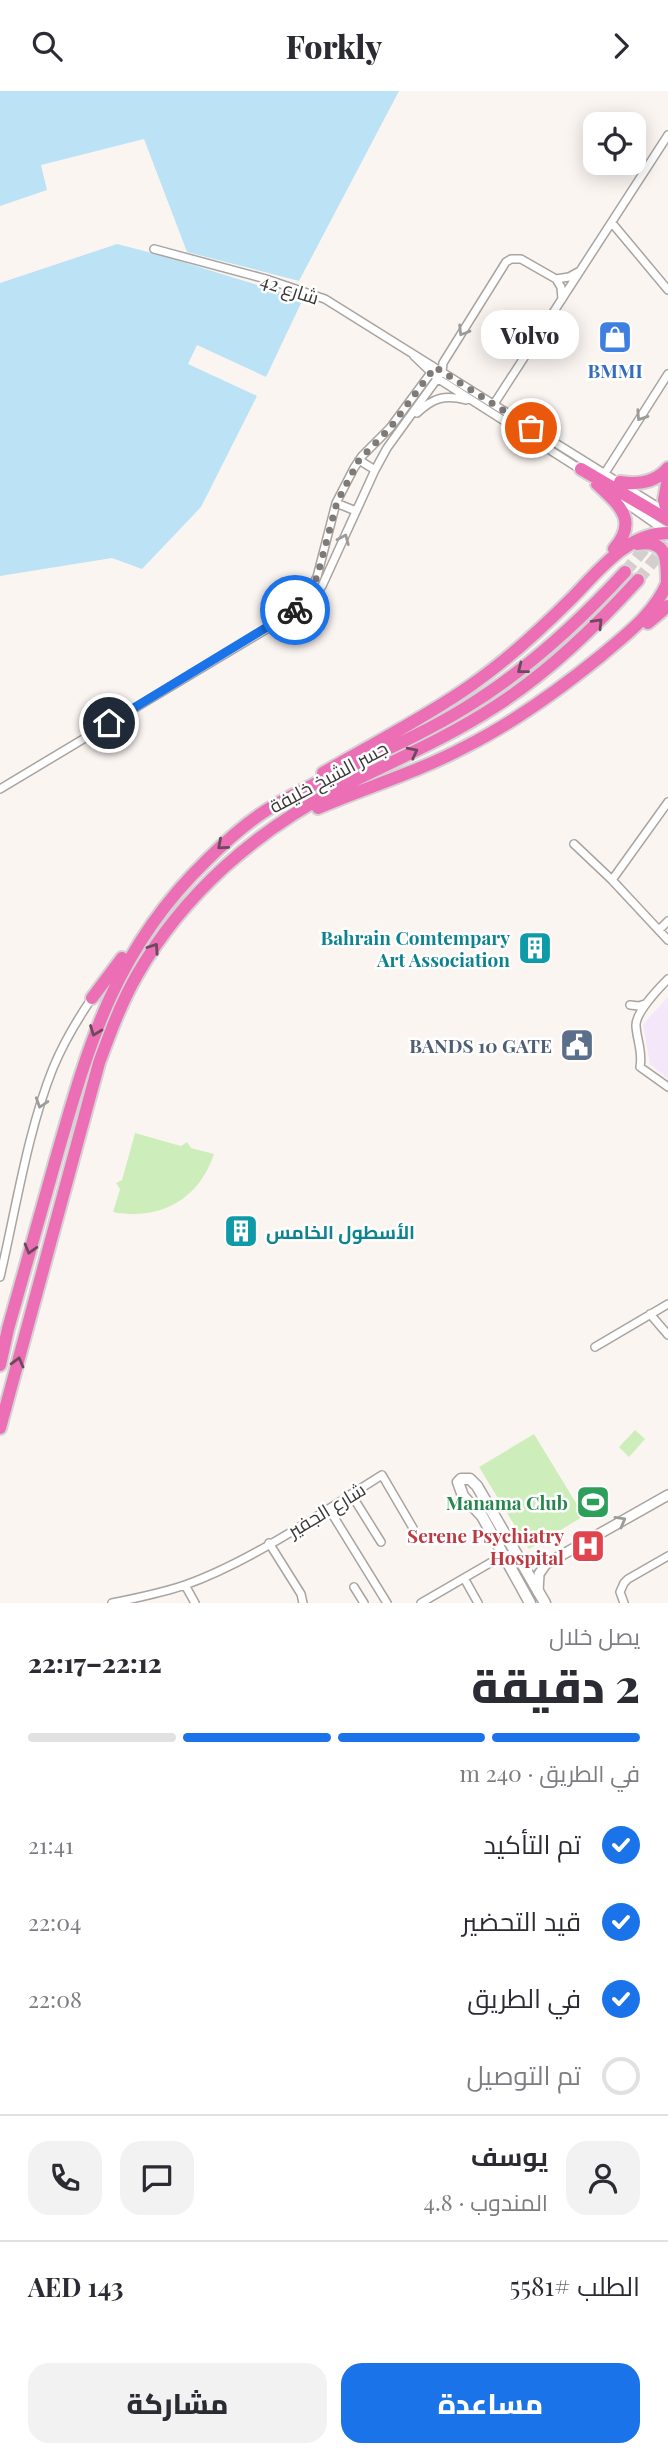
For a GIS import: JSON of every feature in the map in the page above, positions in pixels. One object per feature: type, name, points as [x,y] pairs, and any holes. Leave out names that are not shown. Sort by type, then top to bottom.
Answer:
[{"type":"highway","points":[[620,482],[650,481],[668,468]]},
{"type":"highway","points":[[581,469],[665,514]]},
{"type":"highway","points":[[595,574],[624,538],[626,523],[620,506],[601,478]]},
{"type":"highway","points":[[276,804],[301,785],[470,686],[543,627],[595,574],[632,542],[643,536],[668,533],[664,500],[668,479]]},
{"type":"highway","points":[[267,832],[283,828],[317,808],[463,748],[554,694],[610,649],[648,614],[660,598],[667,582],[666,559],[662,550],[655,545],[636,544],[620,552]]},
{"type":"highway","name":"جسر الشيخ خليفة","points":[[0,1365],[91,1042],[120,973],[167,902],[191,875],[240,830],[276,804],[407,740],[489,693],[578,622],[625,572]]},
{"type":"highway","name":"جسر الشيخ خليفة","points":[[0,1428],[99,1063],[120,1008],[137,975],[182,911],[218,873],[267,832],[317,800],[418,750],[498,705],[562,657],[638,580]]},
{"type":"highway","points":[[610,649],[629,638],[668,606]]},
{"type":"highway","points":[[92,998],[118,963],[142,938]]},
{"type":"highway","points":[[0,1342],[8,1329]]},
{"type":"main road","points":[[530,1603],[482,1516],[460,1490],[458,1482],[461,1479],[470,1479],[477,1486],[545,1603]]},
{"type":"street","points":[[494,404],[668,135]]},
{"type":"street","points":[[612,223],[668,291]]},
{"type":"street","name":"شارع 42","points":[[155,249],[319,296],[494,404],[581,469],[601,478],[620,482],[665,514]]},
{"type":"street","points":[[0,789],[312,599],[322,586],[375,470],[504,264],[511,259],[521,259],[555,279],[561,287],[562,299]]},
{"type":"street","points":[[555,279],[569,277],[580,271]]},
{"type":"street","points":[[293,613],[317,577],[337,503],[359,460],[438,371]]},
{"type":"street","name":"شارع 42","points":[[438,371],[476,404],[546,442],[601,478],[668,533]]},
{"type":"street","points":[[601,478],[668,374]]},
{"type":"street","points":[[406,423],[426,404],[441,396],[476,404]]},
{"type":"street","points":[[359,460],[375,470]]},
{"type":"street","points":[[337,503],[356,511]]},
{"type":"street","points":[[612,880],[668,804]]},
{"type":"street","points":[[574,843],[668,940]]},
{"type":"street","points":[[659,930],[668,921]]},
{"type":"street","points":[[668,979],[639,1015],[636,1026],[642,1053],[640,1067],[668,1087]]},
{"type":"street","points":[[0,1277],[38,1110],[53,1067],[74,1025],[92,998]]},
{"type":"street","points":[[630,1005],[639,1006],[649,1002]]},
{"type":"street","points":[[595,1347],[668,1304]]},
{"type":"street","points":[[650,1314],[668,1335]]},
{"type":"street","name":"شارع الجفير","points":[[112,1603],[185,1585],[220,1570],[329,1509],[382,1475],[413,1528]]},
{"type":"street","points":[[351,1495],[381,1542]]},
{"type":"street","points":[[538,1592],[539,1574],[546,1564],[668,1495]]},
{"type":"street","points":[[329,1509],[387,1603]]},
{"type":"street","name":"شارع الجفير","points":[[269,1543],[301,1594],[303,1603]]},
{"type":"street","points":[[421,1603],[484,1567],[505,1560],[512,1554],[518,1557]]},
{"type":"street","points":[[624,1603],[620,1592],[624,1583],[668,1556]]},
{"type":"street","points":[[464,1578],[478,1603]]},
{"type":"street","points":[[185,1585],[195,1603]]},
{"type":"street","points":[[354,1587],[364,1603]]},
{"type":"shaded area","points":[[668,997],[668,1079],[650,1064],[643,1024]]},
{"type":"green space","points":[[135,1133],[181,1146],[187,1142],[191,1148],[214,1154],[198,1184],[175,1204],[146,1213],[113,1212],[120,1189],[116,1183],[122,1180]]},
{"type":"green space","points":[[635,1430],[645,1439],[629,1457],[619,1447]]},
{"type":"green space","points":[[534,1434],[584,1516],[529,1549],[479,1467]]},
{"type":"water","points":[[0,91],[399,91],[299,281],[187,252],[144,139],[41,165],[47,190],[0,206]]},
{"type":"water","points":[[117,244],[303,299],[266,377],[197,345],[188,364],[257,396],[201,507],[142,569],[112,558],[0,576],[0,283]]},
{"type":"tunnel","points":[[625,572],[654,537]]},
{"type":"tunnel","points":[[638,580],[668,543]]},
{"type":"way so far","points":[[295,610],[317,577],[337,502],[359,460],[390,428],[435,367],[531,428]]},
{"type":"place","name":"BMMI","points":[[615,337]]},
{"type":"place","name":"Volvo","points":[[531,428]]},
{"type":"place","name":"Bahrain Comtempary Art Association","points":[[535,948]]},
{"type":"place","name":"BANDS 10 GATE","points":[[577,1045]]},
{"type":"place","name":"الأسطول الخامس","points":[[241,1231]]},
{"type":"place","name":"Manama Club","points":[[593,1502]]},
{"type":"place","name":"Serene Psychiatry Hospital","points":[[588,1546]]},
{"type":"route","points":[[109,723],[295,610]]}]
